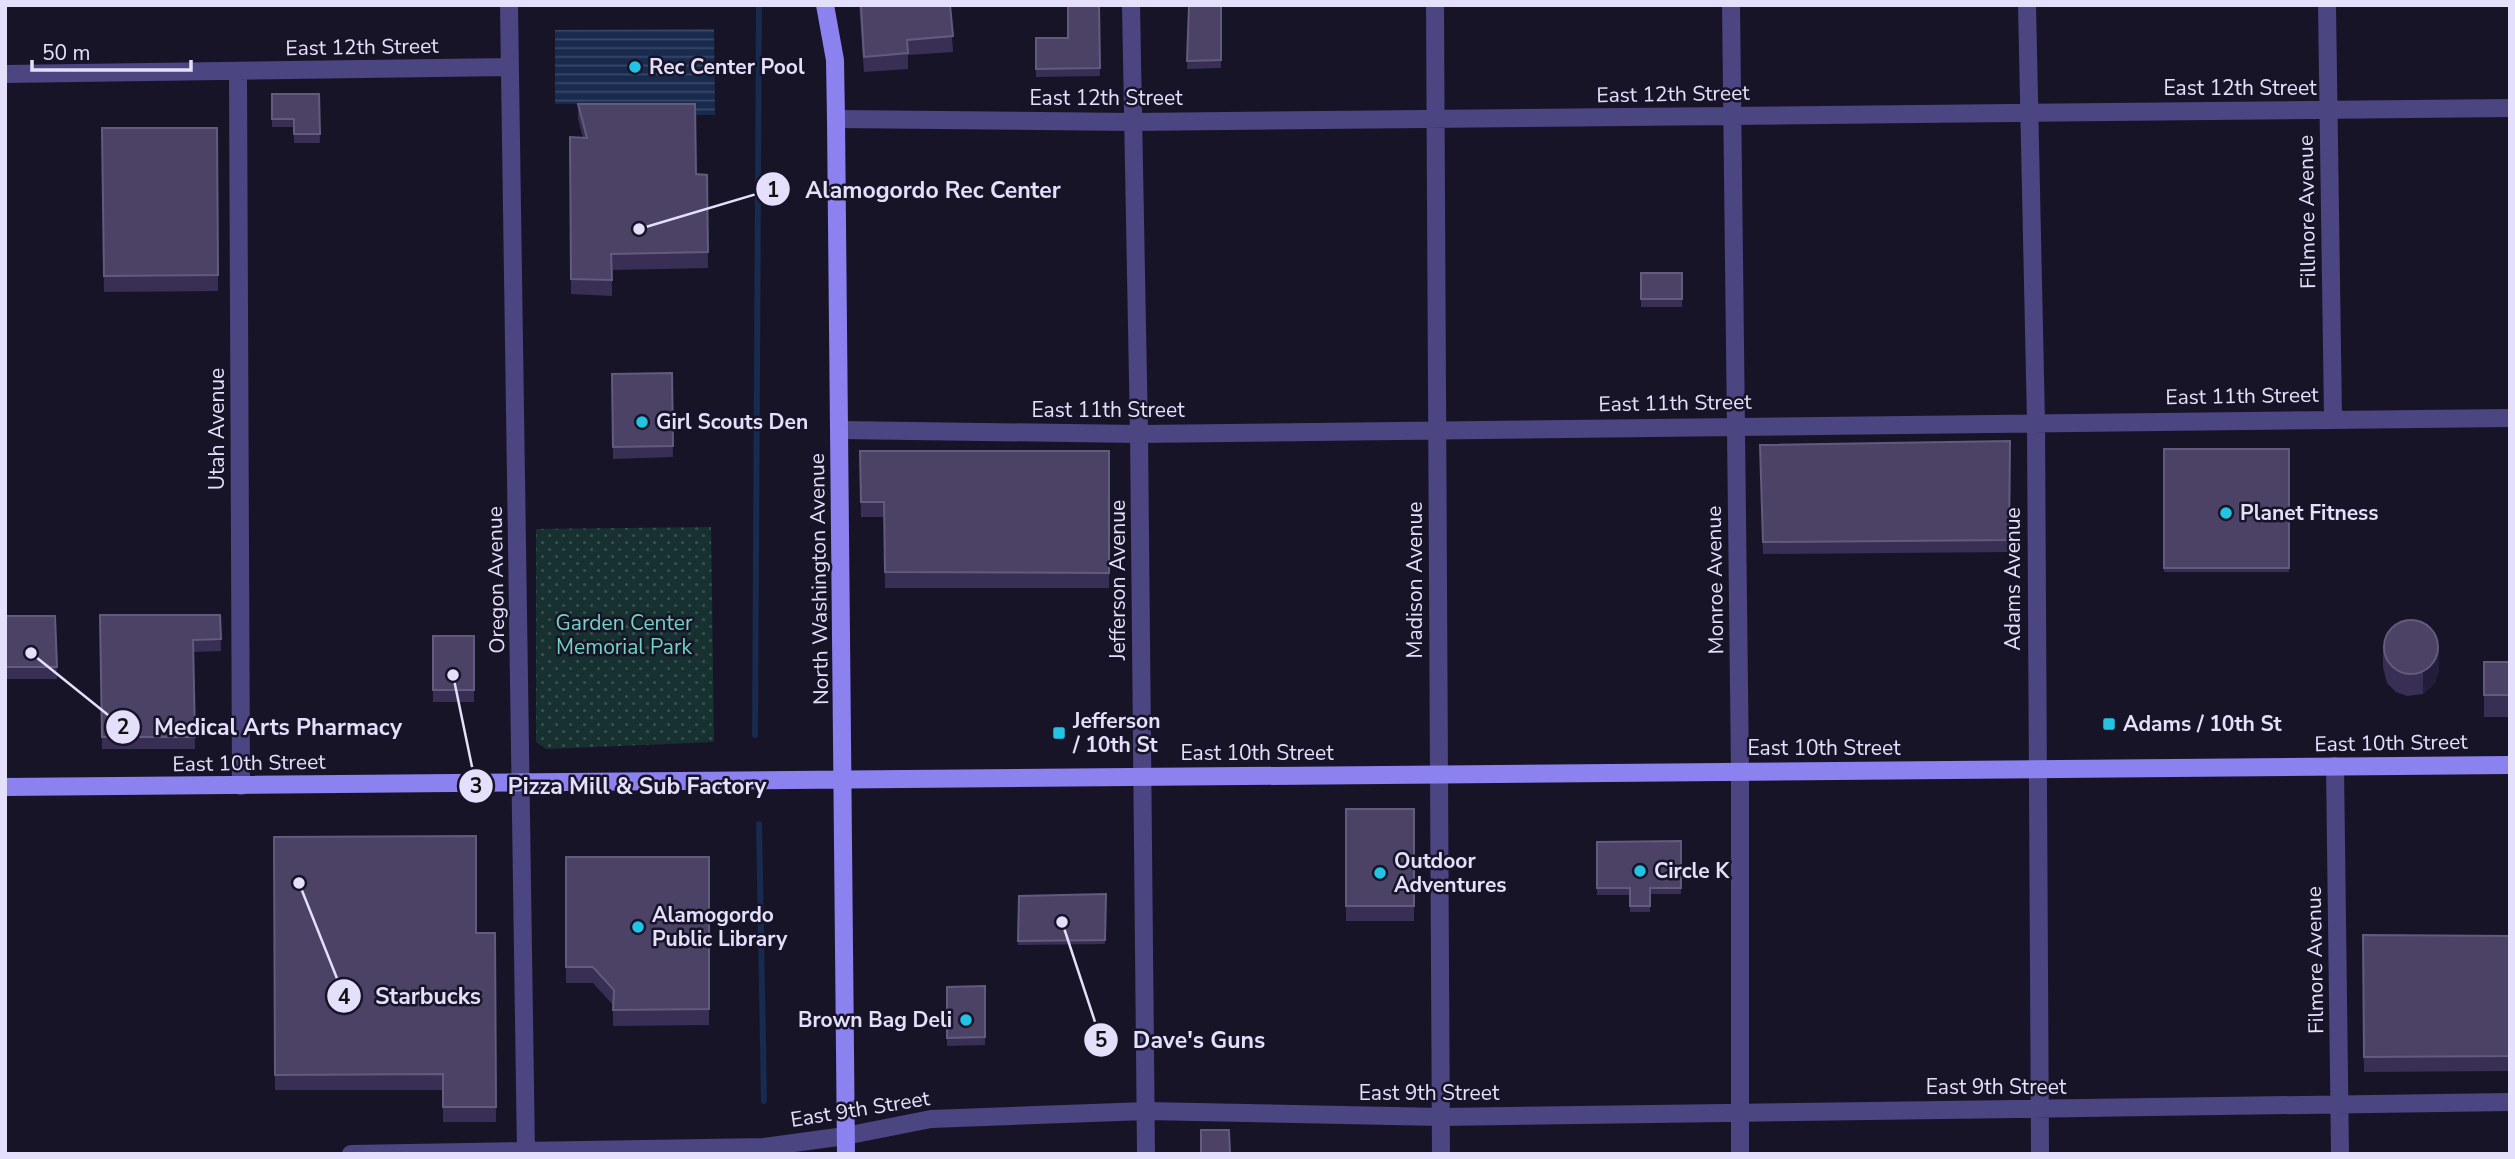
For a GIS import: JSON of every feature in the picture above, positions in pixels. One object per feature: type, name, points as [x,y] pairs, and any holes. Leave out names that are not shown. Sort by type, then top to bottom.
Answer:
[{"type":"main road","name":"North Washington Avenue","points":[[825,5],[835,61],[844,780],[845,1145]]},
{"type":"main road","name":"East 10th Street","points":[[5,787],[2510,765]]},
{"type":"street","name":"Oregon Avenue","points":[[509,5],[523,783],[526,1153]]},
{"type":"street","name":"Jefferson Avenue","points":[[1130,5],[1139,434],[1146,1154]]},
{"type":"street","name":"Madison Avenue","points":[[1435,5],[1441,1154]]},
{"type":"street","name":"Monroe Avenue","points":[[1731,5],[1740,772],[1740,1154]]},
{"type":"street","name":"Adams Avenue","points":[[2028,5],[2036,422],[2035,769],[2040,1154]]},
{"type":"street","name":"Fillmore Avenue","points":[[2327,5],[2333,417]]},
{"type":"street","name":"East 12th Street","points":[[5,74],[509,66]]},
{"type":"street","name":"Utah Avenue","points":[[238,72],[241,786]]},
{"type":"street","name":"East 12th Street","points":[[836,119],[1133,122],[2510,108]]},
{"type":"street","name":"East 11th Street","points":[[840,430],[1139,434],[2333,417],[2510,418]]},
{"type":"street","name":"Filmore Avenue","points":[[2335,766],[2340,1154]]},
{"type":"street","name":"East 9th Street","points":[[351,1154],[526,1153],[845,1145],[931,1119],[1146,1111],[1441,1117],[2510,1102]]},
{"type":"green space","name":"Garden Center Memorial Park","points":[[711,527],[714,742],[546,749],[536,742],[536,529]]},
{"type":"water","name":"Rec Center Pool","points":[[714,29],[715,115],[689,115],[688,103],[555,104],[555,30]]},
{"type":"building","points":[[861,5],[950,5],[953,36],[907,40],[908,53],[864,57]]},
{"type":"building","points":[[1068,5],[1099,5],[1100,68],[1036,69],[1036,38],[1068,38]]},
{"type":"building","points":[[1189,5],[1221,5],[1221,60],[1187,61]]},
{"type":"building","points":[[272,94],[319,94],[320,134],[294,134],[294,119],[272,119]]},
{"type":"building","points":[[578,104],[695,104],[696,174],[707,175],[708,252],[611,254],[612,280],[571,279],[570,137],[587,138]]},
{"type":"building","points":[[102,128],[217,128],[218,275],[104,276]]},
{"type":"building","points":[[1641,273],[1682,273],[1682,299],[1641,299]]},
{"type":"building","name":"Girl Scouts Den","points":[[672,373],[673,446],[613,447],[612,374]]},
{"type":"building","points":[[2010,441],[2009,540],[1763,542],[1760,445]]},
{"type":"building","name":"Planet Fitness","points":[[2164,449],[2289,449],[2289,568],[2164,568]]},
{"type":"building","points":[[860,451],[1109,451],[1109,573],[885,572],[884,502],[861,502]]},
{"type":"building","points":[[100,615],[220,615],[221,639],[193,640],[195,737],[102,737]]},
{"type":"building","points":[[5,616],[55,616],[57,667],[5,667]]},
{"type":"building","points":[[2411,620],[2430,628],[2438,647],[2430,666],[2411,674],[2392,666],[2384,647],[2392,628]]},
{"type":"building","points":[[433,636],[474,636],[474,690],[433,690]]},
{"type":"building","points":[[2484,662],[2510,662],[2510,695],[2484,695]]},
{"type":"building","name":"Outdoor Adventures","points":[[1346,809],[1414,809],[1414,906],[1346,906]]},
{"type":"building","points":[[476,836],[476,933],[495,933],[496,1107],[443,1107],[443,1074],[275,1075],[274,837]]},
{"type":"building","points":[[1681,841],[1681,888],[1650,888],[1650,906],[1630,906],[1630,888],[1597,888],[1597,842]]},
{"type":"building","name":"Alamogordo Public Library","points":[[566,857],[709,857],[709,1009],[613,1010],[614,990],[593,967],[566,967]]},
{"type":"building","points":[[1106,894],[1105,940],[1018,941],[1019,896]]},
{"type":"building","points":[[2363,935],[2510,936],[2510,1056],[2364,1057]]},
{"type":"building","name":"Brown Bag Deli","points":[[985,986],[985,1037],[947,1038],[947,987]]},
{"type":"building","points":[[1201,1130],[1229,1130],[1230,1154],[1201,1154]]},
{"type":"waterway","points":[[755,735],[759,5]]},
{"type":"waterway","points":[[759,824],[764,1101]]},
{"type":"place","name":"Rec Center Pool","points":[[635,67]]},
{"type":"place","name":"Alamogordo Rec Center","points":[[639,229]]},
{"type":"place","name":"Girl Scouts Den","points":[[642,422]]},
{"type":"place","name":"Planet Fitness","points":[[2226,513]]},
{"type":"place","name":"Medical Arts Pharmacy","points":[[31,653]]},
{"type":"place","name":"Pizza Mill & Sub Factory","points":[[453,675]]},
{"type":"place","name":"Adams / 10th St","points":[[2109,724]]},
{"type":"place","name":"Jefferson / 10th St","points":[[1059,733]]},
{"type":"place","name":"Circle K","points":[[1640,871]]},
{"type":"place","name":"Outdoor Adventures","points":[[1380,873]]},
{"type":"place","name":"Starbucks","points":[[299,883]]},
{"type":"place","name":"Dave's Guns","points":[[1062,922]]},
{"type":"place","name":"Alamogordo Public Library","points":[[638,927]]},
{"type":"place","name":"Brown Bag Deli","points":[[966,1020]]}]
